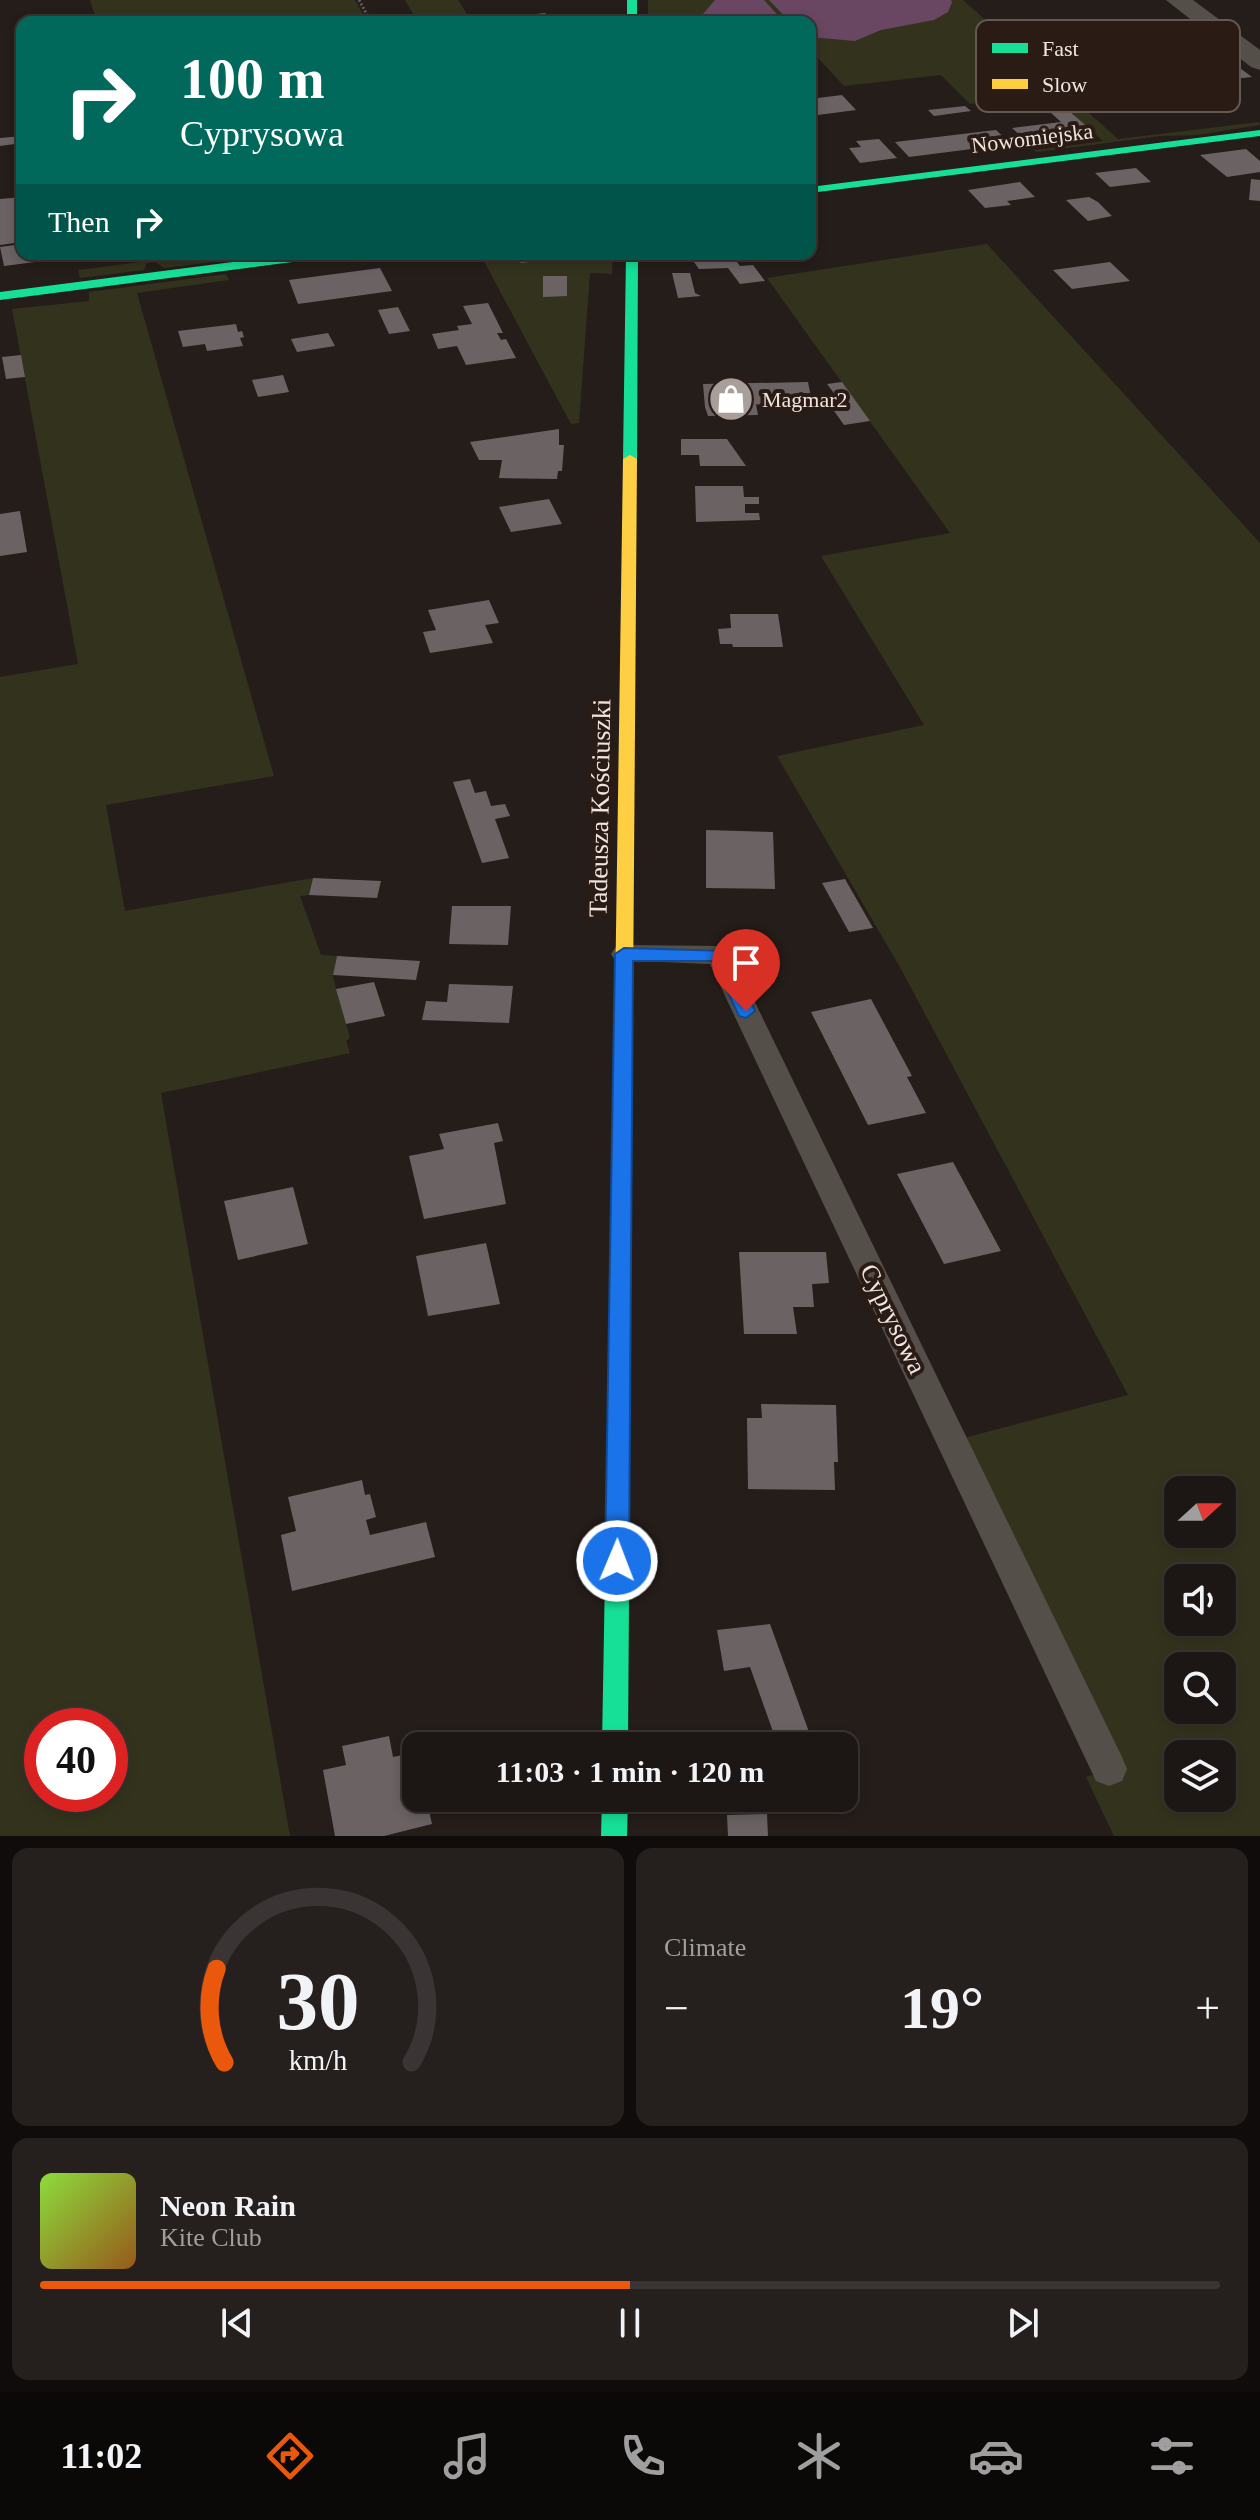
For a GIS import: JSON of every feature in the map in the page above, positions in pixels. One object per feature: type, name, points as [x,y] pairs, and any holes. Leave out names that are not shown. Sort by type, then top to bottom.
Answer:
[{"type":"street","points":[[1178,0],[1204,20]]},
{"type":"street","points":[[1240,47],[1260,62]]},
{"type":"street","name":"Nowomiejska","points":[[816,189],[1260,133]]},
{"type":"street","points":[[0,296],[277,260]]},
{"type":"street","name":"Tadeusza Kościuszki","points":[[615,1732],[632,260]]},
{"type":"street","points":[[614,1836],[615,1812]]},
{"type":"lane","name":"Cyprysowa","points":[[624,954],[719,955],[1109,1769]]},
{"type":"shaded area","points":[[90,0],[355,0],[364,16],[95,16]]},
{"type":"shaded area","points":[[405,0],[458,0],[468,16],[414,16]]},
{"type":"shaded area","points":[[648,0],[770,0],[787,16],[648,16]]},
{"type":"shaded area","points":[[715,0],[764,0],[779,16],[701,16]]},
{"type":"shaded area","points":[[769,0],[952,2],[948,12],[934,20],[881,30],[855,41],[816,38],[816,16],[784,16]]},
{"type":"shaded area","points":[[866,0],[963,0],[985,20],[976,20],[976,103],[970,104],[941,75],[844,86],[816,58],[816,29]]},
{"type":"shaded area","points":[[1070,112],[1088,112],[1118,139],[1259,122],[1260,125],[1198,135],[1161,136],[1037,152],[1022,143],[1027,142],[1036,150],[1103,141]]},
{"type":"shaded area","points":[[987,244],[1260,543],[1260,1836],[1114,1836],[1086,1777],[1116,1768],[960,1439],[1128,1395],[901,969],[777,756],[924,725],[821,556],[950,533],[767,278]]},
{"type":"shaded area","points":[[156,260],[231,260],[164,268],[155,262],[147,263],[144,270],[80,278],[78,270]]},
{"type":"shaded area","points":[[483,260],[613,260],[612,274],[590,273],[579,423],[571,424]]},
{"type":"shaded area","points":[[226,274],[229,280],[137,293],[274,776],[106,805],[125,911],[313,878],[309,895],[300,896],[321,955],[337,956],[333,977],[350,1038],[346,1041],[350,1053],[161,1093],[290,1836],[0,1836],[0,677],[78,664],[12,309],[89,301],[89,292]]},
{"type":"building","points":[[545,13],[548,16],[518,16]]},
{"type":"building","points":[[1240,68],[1252,77],[1240,78]]},
{"type":"building","points":[[842,95],[856,110],[816,115],[816,98]]},
{"type":"building","points":[[965,106],[971,111],[934,116],[928,110]]},
{"type":"building","points":[[1050,112],[1070,112],[1090,129],[1079,131],[1084,135],[1027,142],[1012,128],[1061,122]]},
{"type":"building","points":[[996,130],[1011,144],[909,157],[895,142]]},
{"type":"building","points":[[16,137],[16,144],[0,146],[0,138]]},
{"type":"building","points":[[879,139],[897,158],[860,163],[849,148],[861,147],[856,141]]},
{"type":"building","points":[[1246,149],[1260,161],[1260,172],[1227,177],[1200,155]]},
{"type":"building","points":[[1136,168],[1151,182],[1110,187],[1095,173]]},
{"type":"building","points":[[1251,179],[1260,180],[1260,201],[1249,200]]},
{"type":"building","points":[[1020,182],[1035,197],[1007,201],[1011,205],[985,208],[968,190]]},
{"type":"building","points":[[1089,197],[1112,216],[1088,221],[1066,200]]},
{"type":"building","points":[[16,198],[16,243],[0,245],[0,199]]},
{"type":"building","points":[[16,245],[16,260],[51,260],[4,266],[0,247]]},
{"type":"building","points":[[693,260],[736,260],[740,266],[753,265],[765,281],[740,284],[728,268],[699,269]]},
{"type":"building","points":[[1110,262],[1130,281],[1072,289],[1053,270]]},
{"type":"building","points":[[380,268],[392,291],[298,304],[289,280]]},
{"type":"building","points":[[672,273],[690,273],[695,293],[701,296],[678,298]]},
{"type":"building","points":[[543,276],[567,276],[567,296],[543,297]]},
{"type":"building","points":[[488,303],[503,333],[497,333],[501,340],[506,339],[516,358],[466,365],[457,346],[438,349],[432,334],[459,330],[457,326],[472,324],[463,306]]},
{"type":"building","points":[[398,307],[410,331],[389,334],[378,310]]},
{"type":"building","points":[[236,324],[238,332],[242,331],[244,337],[240,338],[243,346],[207,351],[205,344],[183,347],[178,331]]},
{"type":"building","points":[[328,333],[335,346],[297,352],[291,339]]},
{"type":"building","points":[[21,355],[25,377],[6,379],[2,357]]},
{"type":"building","points":[[283,375],[289,392],[258,397],[252,380]]},
{"type":"building","points":[[808,382],[812,402],[778,403],[771,408],[756,404],[758,415],[708,416],[705,407],[703,384]]},
{"type":"building","points":[[842,382],[870,421],[844,425],[827,401],[839,400],[827,384]]},
{"type":"building","points":[[559,429],[559,445],[564,445],[562,471],[558,471],[557,479],[499,478],[502,460],[479,460],[470,442]]},
{"type":"building","points":[[681,439],[727,439],[746,466],[700,466],[699,455],[681,455]]},
{"type":"building","points":[[695,486],[743,486],[744,497],[759,497],[759,504],[745,504],[745,513],[759,513],[760,520],[696,522]]},
{"type":"building","points":[[549,499],[562,524],[511,532],[499,507]]},
{"type":"building","points":[[20,511],[27,552],[0,556],[0,514]]},
{"type":"building","points":[[489,600],[499,623],[485,625],[493,643],[430,653],[423,632],[436,630],[428,610]]},
{"type":"building","points":[[730,614],[778,614],[783,647],[720,644],[718,629],[731,628]]},
{"type":"building","points":[[470,779],[475,793],[486,791],[491,806],[505,804],[510,816],[495,819],[509,858],[482,863],[453,782]]},
{"type":"building","points":[[706,830],[773,832],[775,889],[706,888]]},
{"type":"building","points":[[313,878],[381,881],[377,898],[309,895]]},
{"type":"building","points":[[845,879],[873,928],[849,932],[822,883]]},
{"type":"building","points":[[452,906],[511,906],[508,945],[449,944]]},
{"type":"building","points":[[337,956],[420,961],[416,980],[333,975]]},
{"type":"building","points":[[374,982],[385,1016],[346,1024],[336,989]]},
{"type":"building","points":[[449,984],[513,986],[509,1023],[422,1020],[426,1001],[447,1002]]},
{"type":"building","points":[[871,999],[912,1076],[907,1077],[926,1113],[868,1125],[811,1012]]},
{"type":"building","points":[[498,1123],[503,1141],[494,1143],[506,1204],[424,1219],[409,1156],[444,1149],[439,1134]]},
{"type":"building","points":[[953,1162],[1001,1251],[944,1264],[897,1174]]},
{"type":"building","points":[[293,1187],[308,1244],[238,1260],[224,1201]]},
{"type":"building","points":[[486,1243],[500,1304],[428,1316],[416,1256]]},
{"type":"building","points":[[739,1252],[826,1252],[829,1283],[812,1284],[814,1307],[793,1307],[797,1334],[744,1334]]},
{"type":"building","points":[[761,1404],[836,1405],[838,1462],[834,1462],[835,1490],[748,1489],[747,1418],[762,1418]]},
{"type":"building","points":[[362,1480],[365,1495],[370,1494],[376,1517],[366,1520],[370,1535],[426,1522],[435,1557],[292,1591],[281,1535],[296,1531],[288,1497]]},
{"type":"building","points":[[770,1624],[809,1732],[773,1732],[750,1667],[724,1671],[717,1630]]},
{"type":"building","points":[[389,1736],[393,1757],[402,1755],[402,1812],[429,1812],[432,1824],[384,1836],[335,1836],[323,1770],[346,1765],[342,1746]]},
{"type":"building","points":[[767,1814],[768,1836],[728,1836],[727,1815]]},
{"type":"traffic: fast","points":[[632,0],[632,16]]},
{"type":"traffic: fast","points":[[816,189],[1260,133]]},
{"type":"traffic: fast","points":[[0,296],[277,260]]},
{"type":"traffic: fast","points":[[630,459],[632,260]]},
{"type":"traffic: fast","points":[[615,1732],[624,999]]},
{"type":"traffic: fast","points":[[614,1836],[615,1812]]},
{"type":"traffic: slow","points":[[624,999],[630,459]]},
{"type":"place","name":"Magmar2","points":[[731,399]]},
{"type":"route","points":[[617,1561],[624,954],[719,955],[746,1011]]}]
